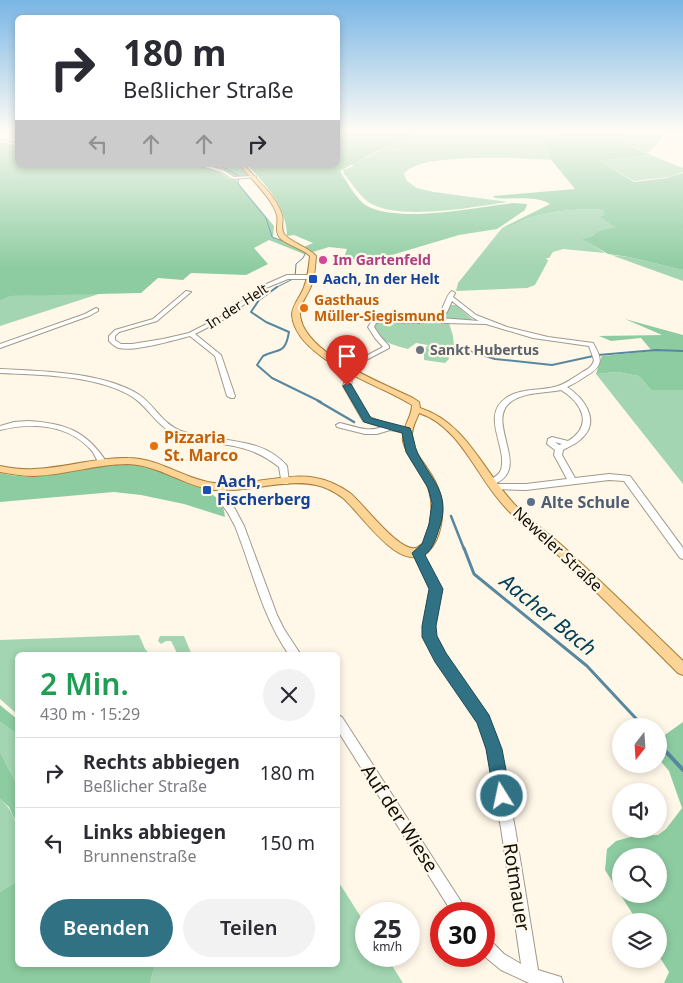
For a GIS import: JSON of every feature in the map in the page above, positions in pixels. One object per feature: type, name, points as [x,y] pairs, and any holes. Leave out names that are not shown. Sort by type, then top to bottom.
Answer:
[{"type":"main road","name":"Neweler Straße","points":[[254,177],[278,212],[281,234],[287,240],[313,255],[308,288],[296,310],[298,324],[306,337],[319,351],[349,375],[410,400],[416,404],[416,409],[435,416],[457,435],[512,507],[588,576],[683,669]]},
{"type":"main road","points":[[0,469],[25,474],[44,473],[126,461],[145,462],[202,484],[222,486],[315,481],[335,487],[350,498],[397,547],[408,552],[418,553],[427,547],[433,532],[437,516],[437,498],[428,476],[412,452],[407,431],[416,409]]},
{"type":"street","points":[[230,177],[254,177]]},
{"type":"street","name":"In der Helt","points":[[188,292],[157,319],[146,324],[122,329],[112,337],[112,341],[117,345],[132,346],[163,342],[191,334],[224,318],[260,289],[284,278],[310,277]]},
{"type":"street","points":[[434,319],[443,314],[451,295],[468,313],[489,323],[543,338],[591,344],[596,355],[596,364],[593,369],[562,387],[517,395],[503,405],[499,413],[499,426],[506,471],[493,484]]},
{"type":"street","points":[[0,346],[87,316],[96,310]]},
{"type":"street","points":[[472,323],[478,318]]},
{"type":"street","points":[[407,431],[366,419],[348,388],[349,375],[387,347],[373,331],[371,326],[374,322],[434,319],[489,323]]},
{"type":"street","points":[[191,334],[218,355],[231,396]]},
{"type":"street","points":[[0,371],[89,379],[117,387],[141,399],[161,423],[173,431],[186,435],[238,443],[261,450],[283,466],[285,482]]},
{"type":"street","points":[[562,387],[575,395],[588,419],[585,431],[569,444],[559,449],[552,446],[551,440],[559,440],[569,444]]},
{"type":"street","points":[[0,428],[11,425],[38,424],[66,429],[93,448],[103,463]]},
{"type":"street","points":[[340,425],[366,432],[381,431],[389,427]]},
{"type":"street","points":[[559,449],[558,455],[572,481]]},
{"type":"street","points":[[493,484],[526,487],[609,477],[627,478],[683,555]]},
{"type":"street","points":[[222,486],[222,499],[227,504],[241,531],[278,628],[293,652]]},
{"type":"street","name":"Rotmauer","points":[[418,553],[436,589],[429,626],[431,642],[484,720],[492,743],[508,828],[531,976]]},
{"type":"street","name":"Auf der Wiese","points":[[340,724],[454,902]]},
{"type":"street","points":[[495,956],[504,965],[555,983]]},
{"type":"green space","points":[[0,177],[226,177],[236,180],[274,226],[273,237],[309,253],[304,254],[269,240],[254,248],[268,264],[246,275],[191,273],[183,280],[158,278],[141,293],[11,296],[0,301]]},
{"type":"green space","points":[[258,177],[344,177],[356,196],[369,207],[384,212],[401,214],[420,214],[514,203],[527,204],[525,210],[497,229],[459,235],[375,260],[358,262],[358,260],[344,258],[347,249],[329,247],[313,252],[304,247],[313,243],[294,235],[287,236],[286,226],[279,206]]},
{"type":"green space","points":[[346,177],[405,177],[407,181],[417,188],[508,202],[437,211],[399,211],[370,203],[356,190]]},
{"type":"green space","points":[[565,177],[626,177],[634,182],[683,177],[683,270],[608,254],[582,239],[592,236],[598,231],[615,227],[600,217],[604,215],[604,211],[598,209],[548,213],[502,228],[550,204],[544,201],[524,198],[495,198],[493,196],[575,189]]},
{"type":"green space","points":[[627,177],[669,177],[669,177],[634,181]]},
{"type":"green space","points":[[598,209],[604,211],[604,215],[601,217],[616,227],[598,231],[592,236],[583,239],[605,253],[563,249],[553,252],[549,258],[546,258],[548,261],[535,285],[527,288],[456,291],[458,283],[502,228],[548,213]]},
{"type":"green space","points":[[611,255],[629,257],[683,270],[683,281]]},
{"type":"green space","points":[[105,292],[0,326],[0,301],[11,296]]},
{"type":"green space","points":[[449,305],[456,305],[473,320],[443,320]]},
{"type":"green space","points":[[625,319],[683,335],[683,390],[651,390],[639,376],[617,372],[596,374],[602,356],[652,351],[641,338],[611,341],[599,336],[662,335]]},
{"type":"green space","points":[[378,321],[385,323],[449,323],[454,347],[448,354],[449,359],[445,363],[424,360],[424,350],[428,345],[416,343],[408,349],[387,342],[379,336],[373,326]]},
{"type":"green space","points":[[617,372],[639,376],[651,390],[683,390],[683,484],[596,374]]},
{"type":"green space","points":[[138,464],[158,469],[211,493],[221,503],[225,517],[184,504],[141,495],[114,492],[0,502],[0,473],[40,476],[107,465]]},
{"type":"green space","points":[[139,635],[148,652],[15,652],[15,712],[0,699],[0,640]]},
{"type":"green space","points":[[160,636],[184,636],[191,652],[176,652],[171,641],[161,644],[158,641]]},
{"type":"green space","points":[[0,705],[15,717],[15,733],[0,722]]},
{"type":"green space","points":[[0,722],[15,733],[15,781],[0,752]]},
{"type":"green space","points":[[683,722],[683,983],[664,983],[669,972],[666,968],[667,913],[632,913],[626,903],[667,903],[667,848],[612,848],[612,881],[605,870],[607,849],[616,841],[627,838],[667,838],[667,828],[682,808],[669,771],[668,733]]},
{"type":"green space","points":[[0,752],[15,781],[15,820],[9,807],[0,799]]},
{"type":"green space","points":[[0,799],[8,807],[15,823],[15,882],[0,892]]},
{"type":"green space","points":[[15,882],[15,967],[154,967],[150,983],[0,983],[0,892]]},
{"type":"green space","points":[[340,884],[355,908],[355,967],[393,967],[403,983],[150,983],[154,967],[340,967]]},
{"type":"waterway","name":"Aacher Bach","points":[[239,177],[238,184],[266,218],[272,237],[288,243]]},
{"type":"waterway","name":"Aacher Bach","points":[[277,287],[295,278],[296,264],[303,258],[306,252]]},
{"type":"waterway","name":"Aacher Bach","points":[[277,287],[259,300],[251,312],[266,322],[289,332],[286,344],[280,350],[263,356],[257,365],[272,378],[321,402]]},
{"type":"waterway","points":[[456,347],[495,359],[552,365],[598,355],[656,350],[683,351]]},
{"type":"waterway","name":"Aacher Bach","points":[[318,401],[354,422]]},
{"type":"waterway","name":"Aacher Bach","points":[[451,516],[464,549]]},
{"type":"waterway","name":"Aacher Bach","points":[[464,548],[474,574],[587,666],[636,718]]},
{"type":"waterway","name":"Aacher Bach","points":[[668,754],[683,770]]},
{"type":"place","name":"Im Gartenfeld","points":[[323,260]]},
{"type":"place","name":"Aach, In der Helt","points":[[313,279]]},
{"type":"place","name":"Gasthaus Müller-Siegismund","points":[[304,308]]},
{"type":"place","name":"Sankt Hubertus","points":[[420,350]]},
{"type":"place","name":"Pizzaria St. Marco","points":[[154,446]]},
{"type":"place","name":"Aach, Fischerberg","points":[[207,490]]},
{"type":"place","name":"Alte Schule","points":[[531,502]]},
{"type":"route","points":[[347,386],[368,420],[407,431],[408,441],[414,458],[428,476],[434,488],[437,498],[437,516],[427,547],[418,553],[436,589],[429,626],[430,637],[433,647],[440,658],[484,720],[494,749],[502,796]]}]
